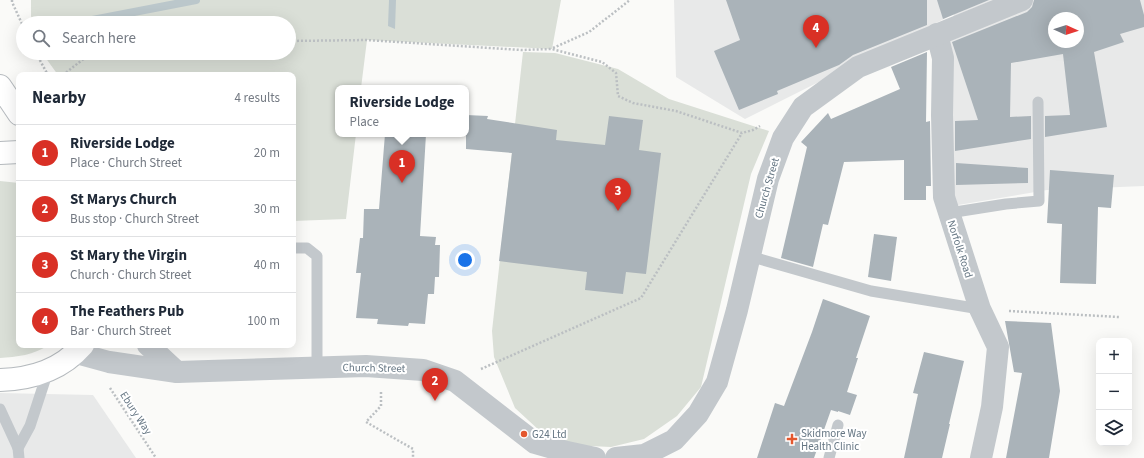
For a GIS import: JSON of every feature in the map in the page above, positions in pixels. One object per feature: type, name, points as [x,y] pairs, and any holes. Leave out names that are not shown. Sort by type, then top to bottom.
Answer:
[{"type":"main road","points":[[0,86],[16,110]]},
{"type":"main road","points":[[0,153],[16,152]]},
{"type":"main road","points":[[0,380],[21,379],[48,371],[80,349]]},
{"type":"street","name":"Church Street","points":[[616,458],[644,457],[674,440],[698,414],[717,382],[737,310],[768,179],[783,138],[803,107],[858,67],[1012,2]]},
{"type":"street","name":"Norfolk Road","points":[[937,34],[943,58],[942,114],[944,197],[980,309],[998,347],[992,407],[981,458]]},
{"type":"street","points":[[151,348],[177,372]]},
{"type":"street","name":"Church Street","points":[[80,349],[108,362],[177,372],[381,367],[423,370],[455,381],[536,443],[595,458]]},
{"type":"lane","points":[[949,213],[1039,201],[1038,102]]},
{"type":"lane","points":[[296,248],[307,248],[317,256],[317,368]]},
{"type":"lane","points":[[749,256],[871,291],[980,309]]},
{"type":"lane","points":[[19,453],[30,426],[48,371]]},
{"type":"lane","points":[[0,409],[19,453]]},
{"type":"lane","points":[[829,458],[838,425]]},
{"type":"path","points":[[12,0],[18,16]]},
{"type":"path","points":[[552,48],[589,32],[630,0]]},
{"type":"path","points":[[296,41],[367,40],[521,50],[552,48],[602,62],[616,73],[618,96],[623,99],[633,103],[676,112],[742,133],[641,298],[455,381]]},
{"type":"path","points":[[40,60],[46,72]]},
{"type":"path","points":[[67,72],[82,60]]},
{"type":"path","points":[[980,309],[1119,317]]},
{"type":"path","points":[[381,367],[381,406],[366,422],[413,448],[413,458]]},
{"type":"path","name":"Ebury Way","points":[[109,386],[156,458]]},
{"type":"shaded area","points":[[31,0],[561,0],[552,49],[367,40],[361,85],[335,85],[335,137],[356,137],[346,219],[296,221],[296,72],[56,72],[47,60],[296,60],[296,16],[31,16]]},
{"type":"shaded area","points":[[389,0],[396,0],[395,29],[388,26]]},
{"type":"shaded area","points":[[674,0],[1144,0],[1144,186],[1047,190],[952,206],[948,42],[954,14],[745,119],[676,77]]},
{"type":"shaded area","points":[[523,52],[555,53],[618,69],[669,99],[769,131],[751,174],[701,387],[677,416],[644,439],[611,447],[569,445],[541,432],[515,408],[494,357],[492,331]]},
{"type":"shaded area","points":[[0,181],[16,183],[16,348],[43,348],[19,356],[0,358]]},
{"type":"shaded area","points":[[0,393],[93,395],[136,458],[0,458]]},
{"type":"building","points":[[726,0],[927,0],[927,25],[853,55],[839,65],[777,91],[778,94],[739,110],[714,51],[740,40]]},
{"type":"building","points":[[937,0],[989,0],[943,19]]},
{"type":"building","points":[[1034,0],[1140,0],[1144,15],[1144,27],[1120,34],[1124,42],[1094,52],[1107,127],[1045,137],[1045,116],[1070,115],[1063,54],[1011,63],[1010,117],[1031,116],[1031,139],[955,151],[955,121],[978,120],[952,42],[1027,12],[1032,7]]},
{"type":"building","points":[[927,52],[926,122],[930,121],[931,186],[926,186],[926,200],[904,200],[904,160],[844,162],[828,225],[823,224],[813,267],[781,258],[807,147],[801,142],[828,113],[831,119],[900,89],[891,67]]},
{"type":"building","points":[[469,115],[488,116],[487,119],[557,130],[556,140],[605,145],[609,116],[643,120],[639,150],[661,153],[646,274],[626,272],[623,294],[585,290],[587,272],[499,261],[512,153],[466,149],[466,137],[469,137]]},
{"type":"building","points":[[385,137],[426,137],[420,236],[436,237],[435,245],[440,245],[439,277],[435,277],[434,294],[428,294],[425,324],[409,323],[408,326],[377,324],[378,319],[356,318],[361,273],[356,273],[360,238],[363,238],[364,209],[379,209]]},
{"type":"building","points":[[956,163],[1028,168],[1028,183],[956,185]]},
{"type":"building","points":[[1050,170],[1114,175],[1111,208],[1098,207],[1096,284],[1060,283],[1062,224],[1047,223]]},
{"type":"building","points":[[874,234],[897,237],[891,281],[868,277]]},
{"type":"building","points":[[823,299],[870,316],[856,358],[858,358],[847,392],[857,395],[850,415],[831,410],[814,458],[757,458],[775,403],[784,406]]},
{"type":"building","points":[[1005,321],[1051,323],[1060,391],[1049,458],[1006,458],[1022,373],[1014,372]]},
{"type":"building","points":[[924,352],[964,361],[942,458],[904,458],[918,394],[913,393]]},
{"type":"waterway","points":[[113,16],[196,0]]},
{"type":"place","name":"The Feathers Pub","points":[[816,48]]},
{"type":"place","name":"Riverside Lodge","points":[[402,183]]},
{"type":"place","name":"St Mary the Virgin","points":[[618,211]]},
{"type":"place","name":"St Marys Church","points":[[435,401]]},
{"type":"place","name":"G24 Ltd","points":[[524,434]]},
{"type":"place","name":"Skidmore Way Health Clinic","points":[[792,439]]}]
